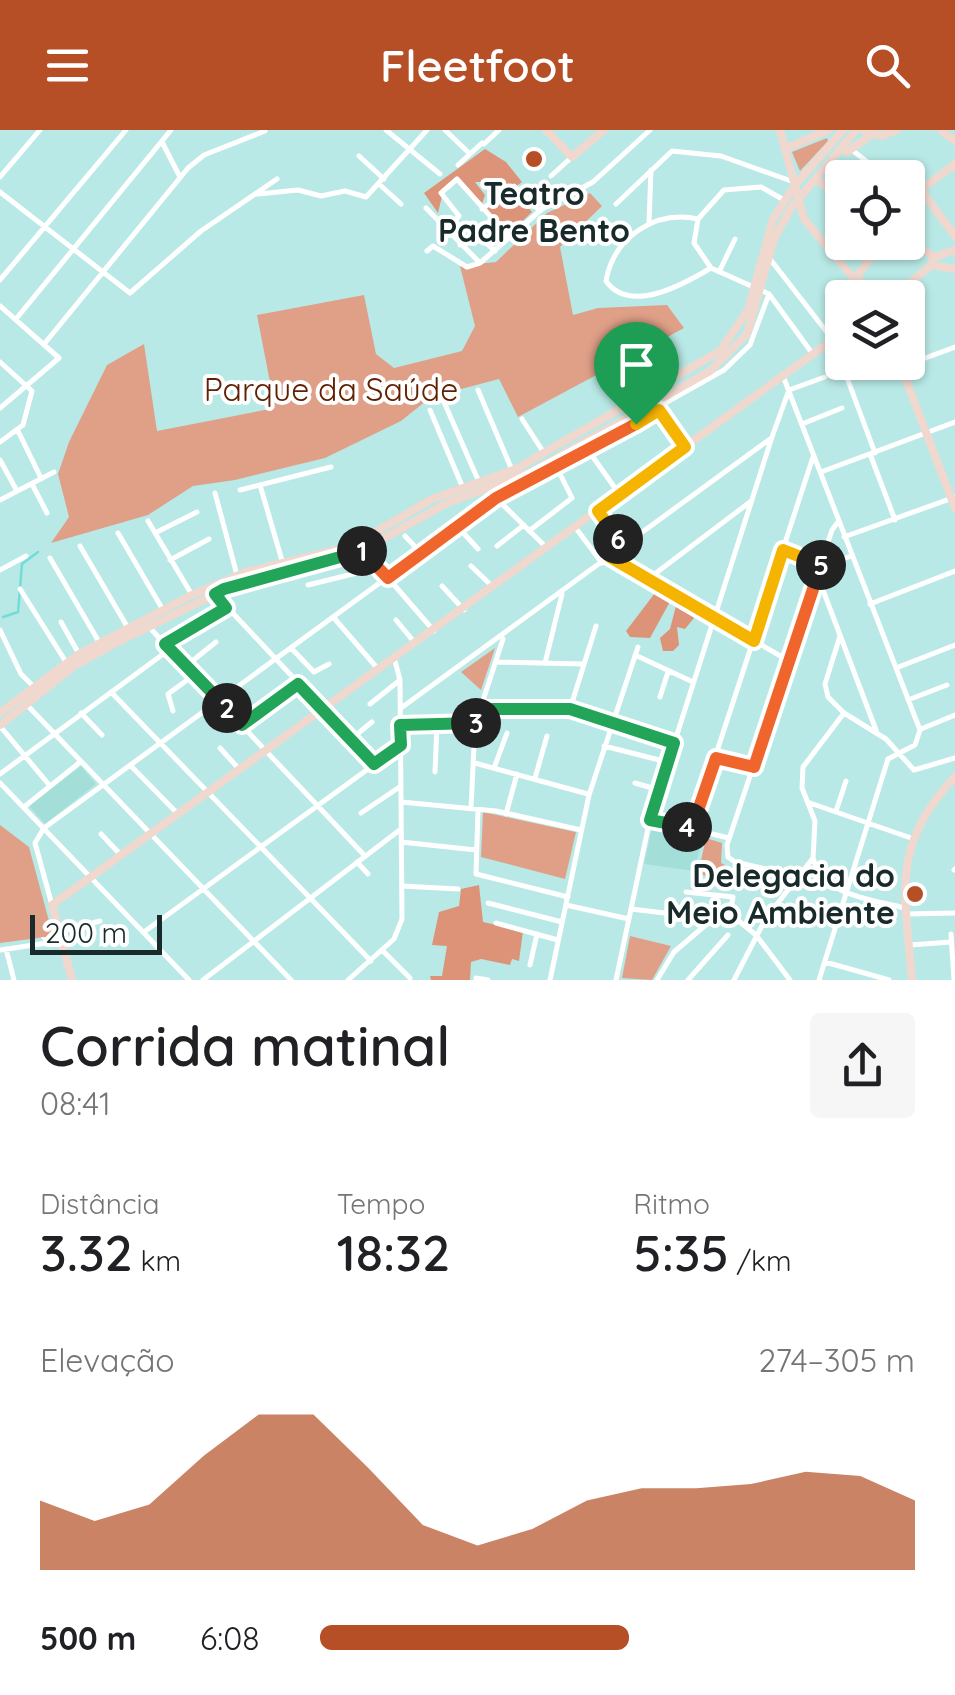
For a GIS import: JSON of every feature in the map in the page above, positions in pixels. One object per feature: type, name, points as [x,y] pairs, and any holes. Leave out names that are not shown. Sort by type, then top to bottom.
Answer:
[{"type":"main road","points":[[546,130],[572,158],[604,130]]},
{"type":"main road","points":[[780,130],[804,219],[855,280]]},
{"type":"main road","points":[[0,712],[79,654],[149,627],[250,580],[336,562],[364,550],[436,508],[520,478],[586,445],[724,361],[746,334],[762,290],[768,256],[789,211],[864,132],[897,130]]},
{"type":"main road","points":[[940,130],[955,141]]},
{"type":"main road","points":[[785,149],[826,132],[842,132]]},
{"type":"main road","points":[[0,726],[128,628],[237,575],[343,550],[422,504],[544,454],[720,352],[738,331],[762,290],[764,242],[784,200],[794,183],[842,132]]},
{"type":"main road","points":[[798,202],[864,132]]},
{"type":"main road","points":[[925,187],[955,164]]},
{"type":"main road","points":[[820,182],[825,186]]},
{"type":"main road","points":[[925,195],[955,236]]},
{"type":"main road","points":[[912,280],[933,261],[951,253],[953,268],[933,261],[925,254]]},
{"type":"main road","points":[[845,267],[853,273],[869,260]]},
{"type":"main road","points":[[861,270],[861,280]]},
{"type":"main road","points":[[72,980],[52,905],[435,632],[825,346]]},
{"type":"main road","points":[[906,380],[954,501]]},
{"type":"main road","points":[[580,432],[586,445]]},
{"type":"main road","points":[[912,980],[906,858],[911,838],[930,805],[955,776]]},
{"type":"street","points":[[0,177],[40,130]]},
{"type":"street","points":[[0,280],[126,130]]},
{"type":"street","points":[[16,320],[171,130]]},
{"type":"street","points":[[46,343],[180,177],[204,155],[265,130]]},
{"type":"street","points":[[386,130],[440,174]]},
{"type":"street","points":[[257,194],[298,190],[321,196],[345,191],[362,198],[382,182],[427,130]]},
{"type":"street","points":[[445,130],[470,154]]},
{"type":"street","points":[[458,164],[499,130]]},
{"type":"street","points":[[426,251],[434,246],[467,267],[480,263],[540,211],[584,189],[650,130]]},
{"type":"street","points":[[162,142],[180,177]]},
{"type":"street","points":[[850,145],[867,160]]},
{"type":"street","points":[[616,204],[672,151],[721,156],[794,183]]},
{"type":"street","points":[[359,156],[401,204]]},
{"type":"street","points":[[550,176],[572,158]]},
{"type":"street","points":[[649,222],[651,168]]},
{"type":"street","points":[[0,192],[126,292],[133,292],[200,231],[277,179]]},
{"type":"street","points":[[447,230],[459,216],[441,193],[455,179],[510,238]]},
{"type":"street","points":[[482,209],[514,186],[540,211]]},
{"type":"street","points":[[784,200],[760,187],[731,186],[718,194],[698,219],[695,250],[711,268],[762,290],[813,354]]},
{"type":"street","points":[[426,208],[480,263]]},
{"type":"street","points":[[698,219],[670,216],[649,222],[633,234],[606,280],[613,290],[630,296],[656,293],[711,268]]},
{"type":"street","points":[[460,245],[476,234],[495,251]]},
{"type":"street","points":[[720,272],[735,240]]},
{"type":"street","points":[[768,256],[825,330]]},
{"type":"street","points":[[762,290],[767,305]]},
{"type":"street","points":[[52,905],[36,844],[44,828],[496,498],[556,468],[586,445],[659,410],[742,355],[767,305],[774,301]]},
{"type":"street","points":[[0,306],[55,351],[58,360],[0,408]]},
{"type":"street","points":[[925,357],[955,347]]},
{"type":"street","points":[[0,362],[30,385]]},
{"type":"street","points":[[784,376],[920,730],[918,742],[888,759],[819,980]]},
{"type":"street","points":[[789,390],[825,377]]},
{"type":"street","points":[[847,380],[895,520]]},
{"type":"street","points":[[0,442],[18,431],[28,416],[30,385]]},
{"type":"street","points":[[478,390],[512,470]]},
{"type":"street","points":[[616,980],[650,820],[667,762],[789,390]]},
{"type":"street","points":[[444,402],[479,482]]},
{"type":"street","points":[[802,424],[842,408]]},
{"type":"street","points":[[430,410],[463,488]]},
{"type":"street","points":[[659,410],[685,447]]},
{"type":"street","points":[[522,419],[544,454]]},
{"type":"street","points":[[821,472],[955,422]]},
{"type":"street","points":[[18,431],[41,479]]},
{"type":"street","points":[[400,708],[504,636],[772,437]]},
{"type":"street","points":[[586,445],[620,495]]},
{"type":"street","points":[[692,828],[814,454]]},
{"type":"street","points":[[0,460],[16,491]]},
{"type":"street","points":[[240,490],[331,468]]},
{"type":"street","points":[[530,531],[571,500],[572,493],[556,468]]},
{"type":"street","points":[[0,500],[54,472]]},
{"type":"street","points":[[32,484],[47,513]]},
{"type":"street","points":[[260,485],[282,564]]},
{"type":"street","points":[[215,493],[237,575]]},
{"type":"street","points":[[496,498],[547,548]]},
{"type":"street","points":[[648,579],[752,500]]},
{"type":"street","points":[[844,537],[954,501]]},
{"type":"street","points":[[598,511],[624,547]]},
{"type":"street","points":[[155,533],[197,512]]},
{"type":"street","points":[[148,521],[192,596]]},
{"type":"street","points":[[798,876],[732,860],[727,854],[729,838],[817,575],[840,522]]},
{"type":"street","points":[[497,546],[524,525]]},
{"type":"street","points":[[458,527],[478,549]]},
{"type":"street","points":[[575,528],[602,563]]},
{"type":"street","points":[[118,533],[163,610]]},
{"type":"street","points":[[405,536],[420,553]]},
{"type":"street","points":[[170,560],[209,539]]},
{"type":"street","points":[[80,546],[128,628]]},
{"type":"street","points":[[364,550],[435,632]]},
{"type":"street","points":[[783,550],[821,565],[852,556]]},
{"type":"street","points":[[0,570],[26,556]]},
{"type":"street","points":[[610,557],[789,661]]},
{"type":"street","points":[[50,558],[101,646]]},
{"type":"street","points":[[308,586],[361,572],[376,563]]},
{"type":"street","points":[[471,566],[494,588]]},
{"type":"street","points":[[870,604],[955,570]]},
{"type":"street","points":[[817,575],[877,732]]},
{"type":"street","points":[[442,586],[464,610]]},
{"type":"street","points":[[20,589],[66,662]]},
{"type":"street","points":[[545,663],[562,593]]},
{"type":"street","points":[[215,594],[374,764]]},
{"type":"street","points":[[0,774],[167,647],[226,608]]},
{"type":"street","points":[[334,618],[380,671]]},
{"type":"street","points":[[396,620],[417,645]]},
{"type":"street","points":[[60,622],[79,654]]},
{"type":"street","points":[[570,709],[596,626]]},
{"type":"street","points":[[149,627],[365,856]]},
{"type":"street","points":[[0,630],[22,674],[33,686]]},
{"type":"street","points":[[504,636],[476,725],[478,875],[629,919]]},
{"type":"street","points":[[840,636],[825,690],[844,713],[877,732],[914,770],[955,758]]},
{"type":"street","points":[[186,666],[216,642]]},
{"type":"street","points":[[896,668],[955,646]]},
{"type":"street","points":[[550,980],[589,794],[638,647]]},
{"type":"street","points":[[292,649],[314,672],[328,664]]},
{"type":"street","points":[[348,980],[382,951],[399,930],[400,676],[404,654]]},
{"type":"street","points":[[635,655],[693,682]]},
{"type":"street","points":[[395,660],[400,676]]},
{"type":"street","points":[[496,662],[583,664]]},
{"type":"street","points":[[660,698],[668,672]]},
{"type":"street","points":[[172,710],[168,694],[194,674]]},
{"type":"street","points":[[370,704],[400,676]]},
{"type":"street","points":[[242,725],[298,684]]},
{"type":"street","points":[[908,700],[947,685]]},
{"type":"street","points":[[110,692],[371,961]]},
{"type":"street","points":[[26,704],[291,980]]},
{"type":"street","points":[[480,709],[570,709],[674,743]]},
{"type":"street","points":[[844,713],[803,767],[802,788],[815,822],[813,858],[824,880],[846,892],[907,911],[955,913]]},
{"type":"street","points":[[81,714],[102,734]]},
{"type":"street","points":[[920,730],[955,715]]},
{"type":"street","points":[[351,739],[372,722]]},
{"type":"street","points":[[435,772],[437,724]]},
{"type":"street","points":[[400,725],[476,725]]},
{"type":"street","points":[[0,726],[50,786]]},
{"type":"street","points":[[494,768],[507,733]]},
{"type":"street","points":[[535,778],[547,736]]},
{"type":"street","points":[[144,932],[401,745]]},
{"type":"street","points":[[604,746],[667,762]]},
{"type":"street","points":[[220,748],[241,771]]},
{"type":"street","points":[[716,758],[754,767]]},
{"type":"street","points":[[24,807],[79,763]]},
{"type":"street","points":[[475,763],[589,794]]},
{"type":"street","points":[[131,766],[179,816]]},
{"type":"street","points":[[506,814],[518,774]]},
{"type":"street","points":[[836,811],[846,781]]},
{"type":"street","points":[[0,783],[188,980]]},
{"type":"street","points":[[635,783],[659,790]]},
{"type":"street","points":[[362,813],[401,786]]},
{"type":"street","points":[[401,802],[475,809],[582,831]]},
{"type":"street","points":[[808,803],[911,838]]},
{"type":"street","points":[[650,820],[729,838]]},
{"type":"street","points":[[203,980],[401,829]]},
{"type":"street","points":[[100,834],[122,856]]},
{"type":"street","points":[[402,842],[476,850]]},
{"type":"street","points":[[734,980],[756,935],[813,858]]},
{"type":"street","points":[[357,862],[368,874]]},
{"type":"street","points":[[402,886],[458,889]]},
{"type":"street","points":[[686,892],[734,897],[729,918]]},
{"type":"street","points":[[488,904],[562,922]]},
{"type":"street","points":[[632,909],[729,918],[756,935],[790,980]]},
{"type":"street","points":[[657,980],[674,952],[716,916]]},
{"type":"street","points":[[14,980],[3,949],[60,936],[100,921]]},
{"type":"street","points":[[496,923],[558,940]]},
{"type":"street","points":[[530,966],[537,934]]},
{"type":"street","points":[[950,934],[954,980]]},
{"type":"street","points":[[688,980],[728,935]]},
{"type":"street","points":[[910,945],[951,942]]},
{"type":"street","points":[[382,951],[410,978]]},
{"type":"street","points":[[824,962],[890,980]]},
{"type":"street","points":[[476,978],[488,980]]},
{"type":"shaded area","points":[[485,149],[506,162],[522,182],[514,188],[510,186],[532,212],[511,232],[486,209],[498,191],[489,182],[475,182],[485,195],[482,204],[458,180],[443,192],[438,213],[424,193]]},
{"type":"shaded area","points":[[658,589],[672,598],[650,638],[630,637],[626,631]]},
{"type":"shaded area","points":[[676,606],[690,608],[694,618],[685,629],[677,627],[679,645],[673,651],[663,651],[660,638],[670,629]]},
{"type":"shaded area","points":[[81,766],[96,784],[45,824],[29,806]]},
{"type":"shaded area","points":[[652,827],[703,837],[694,871],[644,864]]},
{"type":"shaded area","points":[[479,885],[483,922],[523,931],[519,961],[512,959],[510,965],[481,959],[471,962],[470,980],[431,980],[430,976],[442,976],[447,946],[432,945],[439,912],[459,906],[461,889]]},
{"type":"green space","points":[[827,138],[828,141],[800,171],[792,152]]},
{"type":"green space","name":"Parque da Saúde","points":[[590,193],[602,206],[560,247],[573,315],[598,308],[667,305],[684,328],[518,417],[499,379],[431,397],[401,421],[325,458],[193,486],[148,515],[51,543],[69,517],[58,474],[69,442],[107,365],[144,344],[157,431],[275,408],[257,315],[364,295],[376,354],[394,368],[462,351],[475,326],[460,266],[496,262],[547,213]]},
{"type":"green space","points":[[495,648],[481,690],[461,672]]},
{"type":"green space","points":[[483,812],[576,832],[565,879],[481,857]]},
{"type":"green space","points":[[0,825],[29,847],[53,936],[0,943]]},
{"type":"green space","points":[[706,838],[722,843],[721,863],[734,870],[731,881],[698,874]]},
{"type":"green space","points":[[630,936],[671,946],[652,980],[622,978]]},
{"type":"waterway","points":[[3,617],[18,612],[22,564],[38,552]]},
{"type":"place","name":"Teatro Padre Bento","points":[[534,159]]},
{"type":"place","name":"Delegacia do Meio Ambiente","points":[[915,894]]},
{"type":"route","points":[[659,410],[685,447],[598,511],[624,547],[610,557],[754,641],[783,550],[822,562],[754,767],[716,758],[692,828],[650,820],[674,743],[570,709],[480,709],[476,725],[400,725],[401,745],[374,764],[298,684],[242,725],[165,644],[226,608],[215,594],[250,580],[336,562],[364,550],[388,578],[496,498],[636,424],[659,410]]}]
